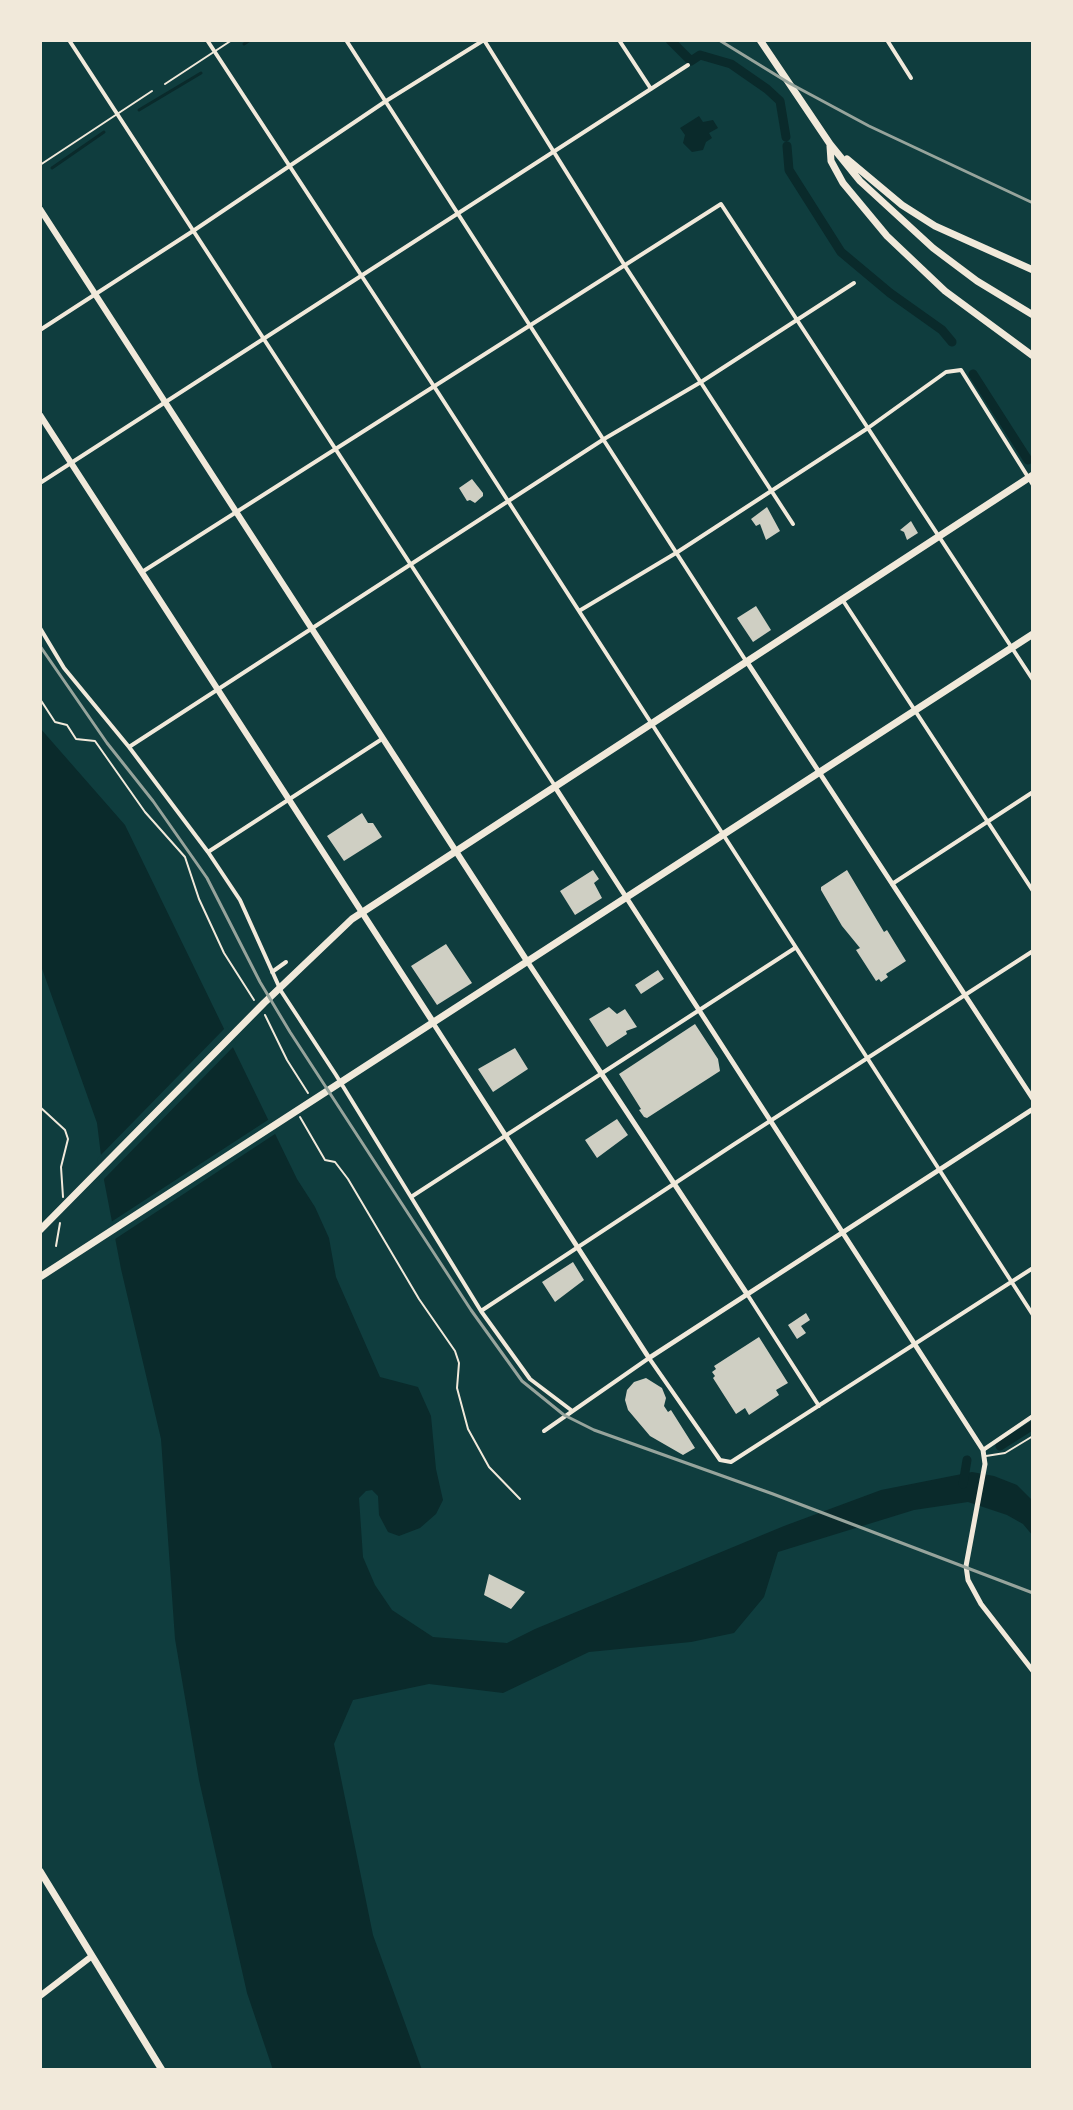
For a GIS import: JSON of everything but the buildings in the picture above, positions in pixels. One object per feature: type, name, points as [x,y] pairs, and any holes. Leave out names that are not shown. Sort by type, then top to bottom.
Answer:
[{"type":"highway","points":[[760,40],[830,144],[860,181],[933,248],[977,281],[1033,315]]},
{"type":"highway","points":[[830,144],[884,191],[924,219],[978,247],[1033,270]]},
{"type":"highway","points":[[830,144],[831,161],[843,183],[887,236],[936,283],[1033,356]]},
{"type":"highway","points":[[40,1230],[315,952],[361,912],[938,535],[1031,479]]},
{"type":"highway","points":[[40,1277],[1033,634]]},
{"type":"highway","points":[[40,1871],[162,2070]]},
{"type":"main road","points":[[40,209],[527,961]]},
{"type":"main road","points":[[40,415],[433,1022]]},
{"type":"main road","points":[[40,1996],[92,1956]]},
{"type":"street","points":[[69,40],[701,1010],[984,1453],[985,1464],[966,1566],[969,1584],[1033,1671]]},
{"type":"street","points":[[207,40],[1033,1315]]},
{"type":"street","points":[[346,40],[1033,1099]]},
{"type":"street","points":[[40,330],[386,101],[484,40],[625,266],[793,524]]},
{"type":"street","points":[[619,40],[651,89]]},
{"type":"street","points":[[887,40],[911,78]]},
{"type":"street","points":[[40,483],[688,65]]},
{"type":"street","points":[[142,572],[721,204],[1033,680]]},
{"type":"street","points":[[129,747],[604,439],[701,382],[854,283]]},
{"type":"street","points":[[579,611],[676,553],[868,428],[946,372],[961,370],[1031,479]]},
{"type":"street","points":[[842,599],[1033,891]]},
{"type":"street","points":[[40,628],[64,668],[129,747],[240,900],[287,1001],[481,1311],[530,1379],[571,1410]]},
{"type":"street","points":[[208,852],[382,739]]},
{"type":"street","points":[[892,884],[1033,792]]},
{"type":"street","points":[[411,1197],[796,948]]},
{"type":"street","points":[[481,1311],[1033,951]]},
{"type":"street","points":[[527,961],[819,1406]]},
{"type":"street","points":[[272,972],[286,962]]},
{"type":"street","points":[[433,1022],[649,1358],[725,1463],[1033,1268]]},
{"type":"street","points":[[544,1431],[649,1358],[1033,1109]]},
{"type":"street","points":[[984,1453],[1033,1416]]},
{"type":"lane","points":[[165,84],[232,40]]},
{"type":"lane","points":[[40,165],[152,91]]},
{"type":"lane","points":[[984,1453],[1005,1453],[1033,1436]]},
{"type":"path","points":[[40,699],[55,722],[67,725],[76,739],[95,741],[145,812],[185,857],[199,899],[224,953],[259,1006]]},
{"type":"path","points":[[264,1013],[309,1099]]},
{"type":"path","points":[[40,1107],[65,1130],[68,1139],[61,1167],[64,1189],[61,1205]]},
{"type":"path","points":[[306,1109],[300,1118],[320,1153],[325,1160],[335,1162],[348,1179],[419,1299],[455,1351],[459,1363],[457,1388],[468,1429],[489,1467],[520,1499]]},
{"type":"path","points":[[56,1246],[60,1221]]},
{"type":"water","points":[[699,116],[703,122],[713,120],[718,128],[709,133],[712,138],[703,150],[692,152],[683,143],[685,135],[680,128]]},
{"type":"water","points":[[40,728],[125,825],[297,1179],[315,1207],[329,1238],[336,1277],[380,1377],[418,1387],[431,1416],[436,1469],[443,1500],[436,1514],[420,1528],[399,1536],[388,1532],[379,1515],[378,1496],[372,1490],[359,1498],[363,1557],[375,1585],[392,1610],[433,1637],[507,1643],[784,1526],[881,1490],[972,1472],[1017,1485],[1033,1501],[1033,1536],[1023,1524],[1007,1515],[968,1502],[914,1510],[778,1552],[764,1597],[734,1633],[691,1642],[589,1652],[503,1693],[429,1684],[353,1700],[334,1744],[373,1935],[422,2070],[273,2070],[247,1993],[199,1780],[175,1639],[161,1439],[121,1269],[97,1123],[40,963]]},
{"type":"pier","points":[[227,1026],[236,1044],[100,1183],[97,1159]]},
{"type":"pier","points":[[271,1118],[278,1132],[112,1241],[108,1224]]},
{"type":"waterway","points":[[244,44],[250,40]]},
{"type":"waterway","points":[[670,40],[691,61],[700,55],[731,64],[767,89],[780,101],[786,137]]},
{"type":"waterway","points":[[139,110],[201,73]]},
{"type":"waterway","points":[[52,168],[104,132]]},
{"type":"waterway","points":[[787,146],[789,170],[841,252],[890,293],[942,330],[952,342]]},
{"type":"waterway","points":[[973,374],[1028,460]]},
{"type":"waterway","points":[[1000,1446],[1033,1425]]},
{"type":"waterway","points":[[963,1484],[967,1460]]},
{"type":"railway","points":[[719,40],[789,83],[869,126],[1033,203]]},
{"type":"railway","points":[[40,646],[207,878],[260,982],[290,1032],[471,1310],[522,1381],[564,1415],[594,1430],[1033,1593]]}]
